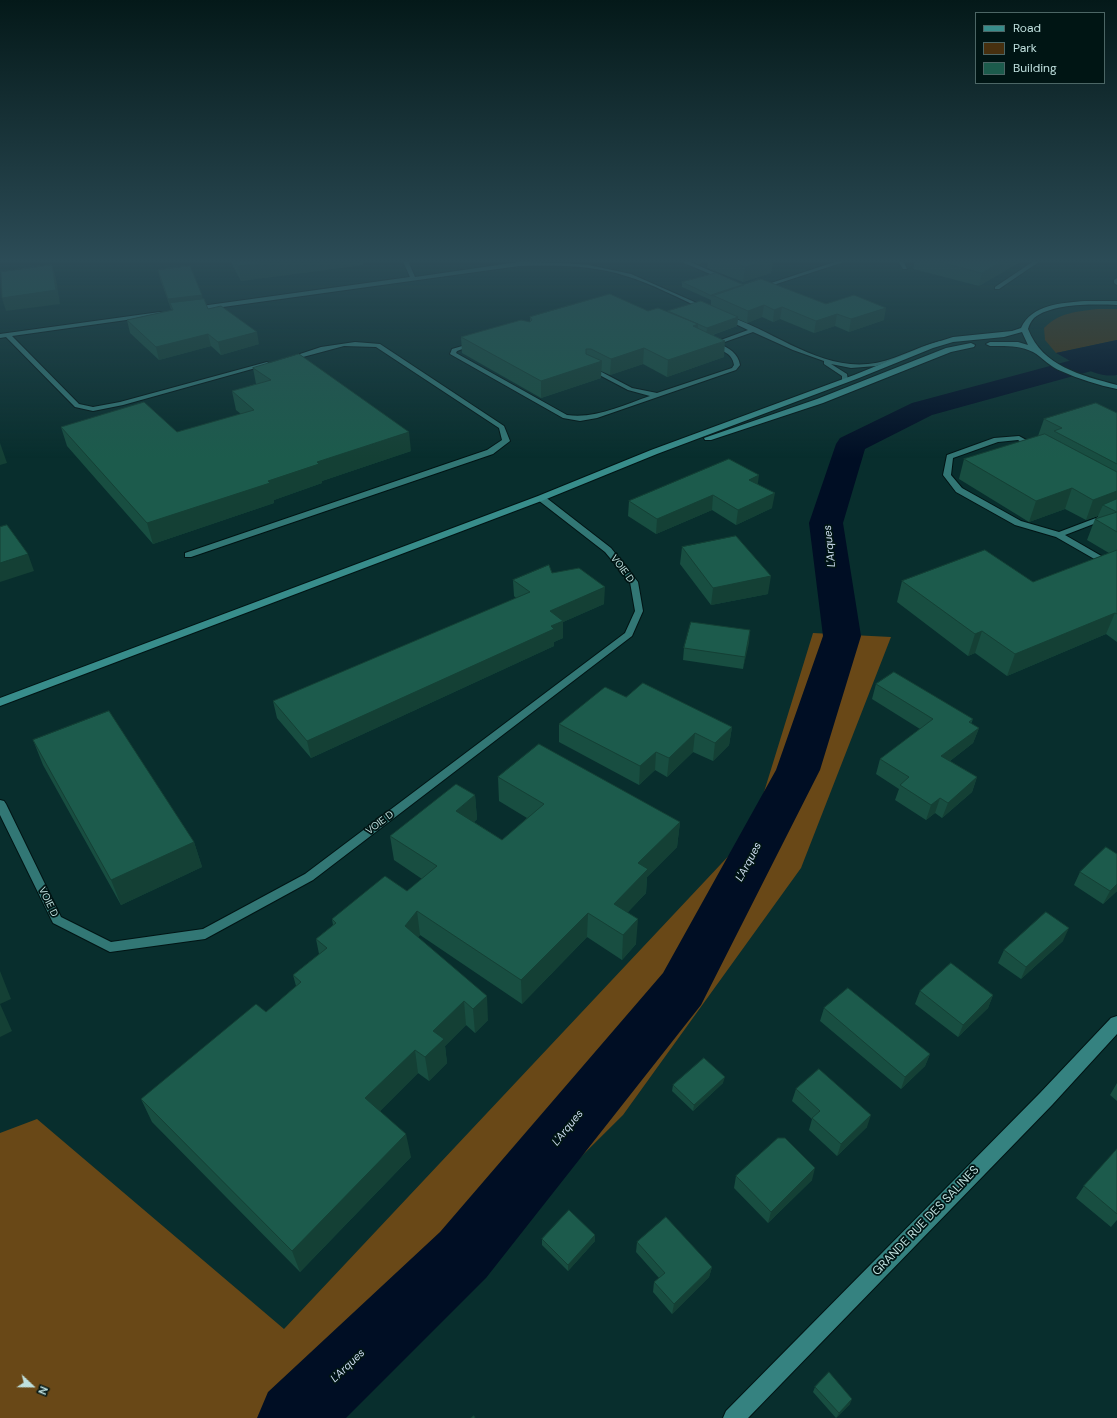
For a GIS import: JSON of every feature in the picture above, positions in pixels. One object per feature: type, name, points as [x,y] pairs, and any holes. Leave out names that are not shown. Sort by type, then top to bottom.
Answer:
[{"type":"main road","points":[[1026,325],[1024,329],[1026,339],[1033,350]]},
{"type":"main road","points":[[0,702],[542,498],[610,468],[672,446],[711,429],[944,342],[1011,334],[1024,329]]},
{"type":"main road","points":[[672,446],[741,428],[820,401],[931,356],[963,346],[1003,343],[1018,344],[1033,350],[1069,372],[1117,387]]},
{"type":"main road","name":"GRANDE RUE DES SALINES","points":[[733,1418],[1046,1099],[1117,1023]]},
{"type":"lane","points":[[0,336],[78,325]]},
{"type":"lane","points":[[743,325],[817,358],[846,375],[845,380]]},
{"type":"lane","points":[[713,344],[754,330]]},
{"type":"lane","points":[[8,335],[77,406],[93,409],[121,404],[274,362]]},
{"type":"lane","points":[[481,341],[454,350],[453,354],[573,419],[595,417],[734,369],[737,365],[735,357],[728,351],[706,341]]},
{"type":"lane","points":[[188,555],[490,452],[506,441],[502,427],[378,345],[362,342],[342,344],[281,360]]},
{"type":"lane","points":[[817,358],[841,364],[866,366],[881,363],[926,346],[944,342]]},
{"type":"lane","points":[[588,368],[630,389],[659,395]]},
{"type":"lane","points":[[1045,453],[1019,438],[997,440],[950,457],[947,475],[959,490],[1018,523],[1060,535],[1117,569]]},
{"type":"lane","name":"VOIE D","points":[[0,804],[57,920],[110,947],[205,934],[309,877],[629,634],[639,611],[634,582],[608,550],[542,498]]},
{"type":"lane","points":[[1060,535],[1117,512]]},
{"type":"green space","points":[[1047,325],[1117,325],[1117,340],[1056,353],[1045,340],[1044,328]]},
{"type":"shaded area","points":[[813,633],[891,637],[801,868],[623,1115],[318,1418],[0,1418],[0,1133],[37,1119],[284,1329],[752,831]]},
{"type":"water","points":[[1117,340],[1117,375],[1101,375],[1085,369],[1056,353]]},
{"type":"building","points":[[133,325],[248,325],[257,332],[218,342],[208,334],[156,347]]},
{"type":"building","points":[[503,325],[695,325],[693,326],[725,341],[668,360],[644,348],[611,359],[591,349],[586,349],[586,354],[602,361],[541,381],[461,337]]},
{"type":"building","points":[[701,325],[715,325],[707,328]]},
{"type":"building","points":[[299,354],[409,432],[317,462],[319,464],[268,481],[270,483],[147,523],[61,427],[144,402],[177,432],[254,410],[232,391],[271,380],[253,368]]},
{"type":"building","points":[[1096,403],[1117,413],[1117,464],[1054,431],[1062,428],[1044,419]]},
{"type":"building","points":[[1045,434],[1117,472],[1117,491],[1093,500],[1072,488],[1036,501],[964,459]]},
{"type":"building","points":[[729,459],[759,475],[749,480],[775,493],[738,510],[713,495],[657,519],[629,501]]},
{"type":"building","points":[[1117,499],[1117,512],[1103,505]]},
{"type":"building","points":[[1117,512],[1117,532],[1095,519]]},
{"type":"building","points":[[7,525],[28,554],[0,563],[0,527]]},
{"type":"building","points":[[736,536],[771,576],[713,588],[682,547]]},
{"type":"building","points":[[985,550],[1033,582],[1117,550],[1117,614],[1115,613],[1015,654],[982,631],[975,634],[902,581]]},
{"type":"building","points":[[549,565],[552,573],[579,568],[605,587],[550,611],[563,621],[551,626],[554,629],[307,741],[273,701],[530,592],[513,580]]},
{"type":"building","points":[[691,622],[750,630],[745,657],[684,648]]},
{"type":"building","points":[[894,672],[973,719],[969,722],[979,728],[941,756],[977,777],[948,803],[940,798],[931,805],[900,785],[909,777],[880,759],[933,719],[876,684]]},
{"type":"building","points":[[643,683],[732,727],[715,743],[695,733],[669,758],[656,752],[640,766],[559,724],[605,687],[626,697]]},
{"type":"building","points":[[109,711],[194,842],[111,880],[33,740]]},
{"type":"building","points":[[539,744],[680,822],[638,863],[648,869],[614,904],[638,919],[623,935],[588,913],[521,980],[417,911],[405,926],[487,996],[473,1009],[464,1001],[433,1031],[444,1039],[425,1057],[415,1050],[365,1098],[406,1134],[292,1251],[141,1099],[256,1004],[266,1012],[301,982],[293,975],[327,948],[316,939],[336,923],[332,919],[385,876],[407,891],[437,866],[390,836],[456,784],[475,795],[456,811],[502,840],[544,804],[498,777]]},
{"type":"building","points":[[1106,847],[1117,854],[1117,884],[1110,891],[1080,872]]},
{"type":"building","points":[[1046,912],[1069,928],[1026,967],[1004,950]]},
{"type":"building","points":[[951,963],[993,995],[963,1025],[920,991]]},
{"type":"building","points":[[848,988],[930,1054],[905,1077],[824,1008]]},
{"type":"building","points":[[704,1058],[725,1077],[694,1105],[673,1085]]},
{"type":"building","points":[[819,1069],[871,1115],[841,1144],[812,1118],[820,1111],[796,1089]]},
{"type":"building","points":[[778,1138],[785,1138],[815,1168],[771,1212],[736,1176]]},
{"type":"building","points":[[1117,1149],[1117,1214],[1084,1186]]},
{"type":"building","points":[[569,1210],[595,1235],[568,1265],[542,1239]]},
{"type":"building","points":[[666,1217],[712,1267],[674,1304],[654,1282],[665,1273],[637,1242]]},
{"type":"building","points":[[829,1372],[852,1399],[839,1413],[815,1387]]},
{"type":"waterway","name":"L'Arques","points":[[294,1418],[463,1255],[682,989],[798,770],[842,636],[826,523],[851,444],[922,409],[1117,356]]}]
